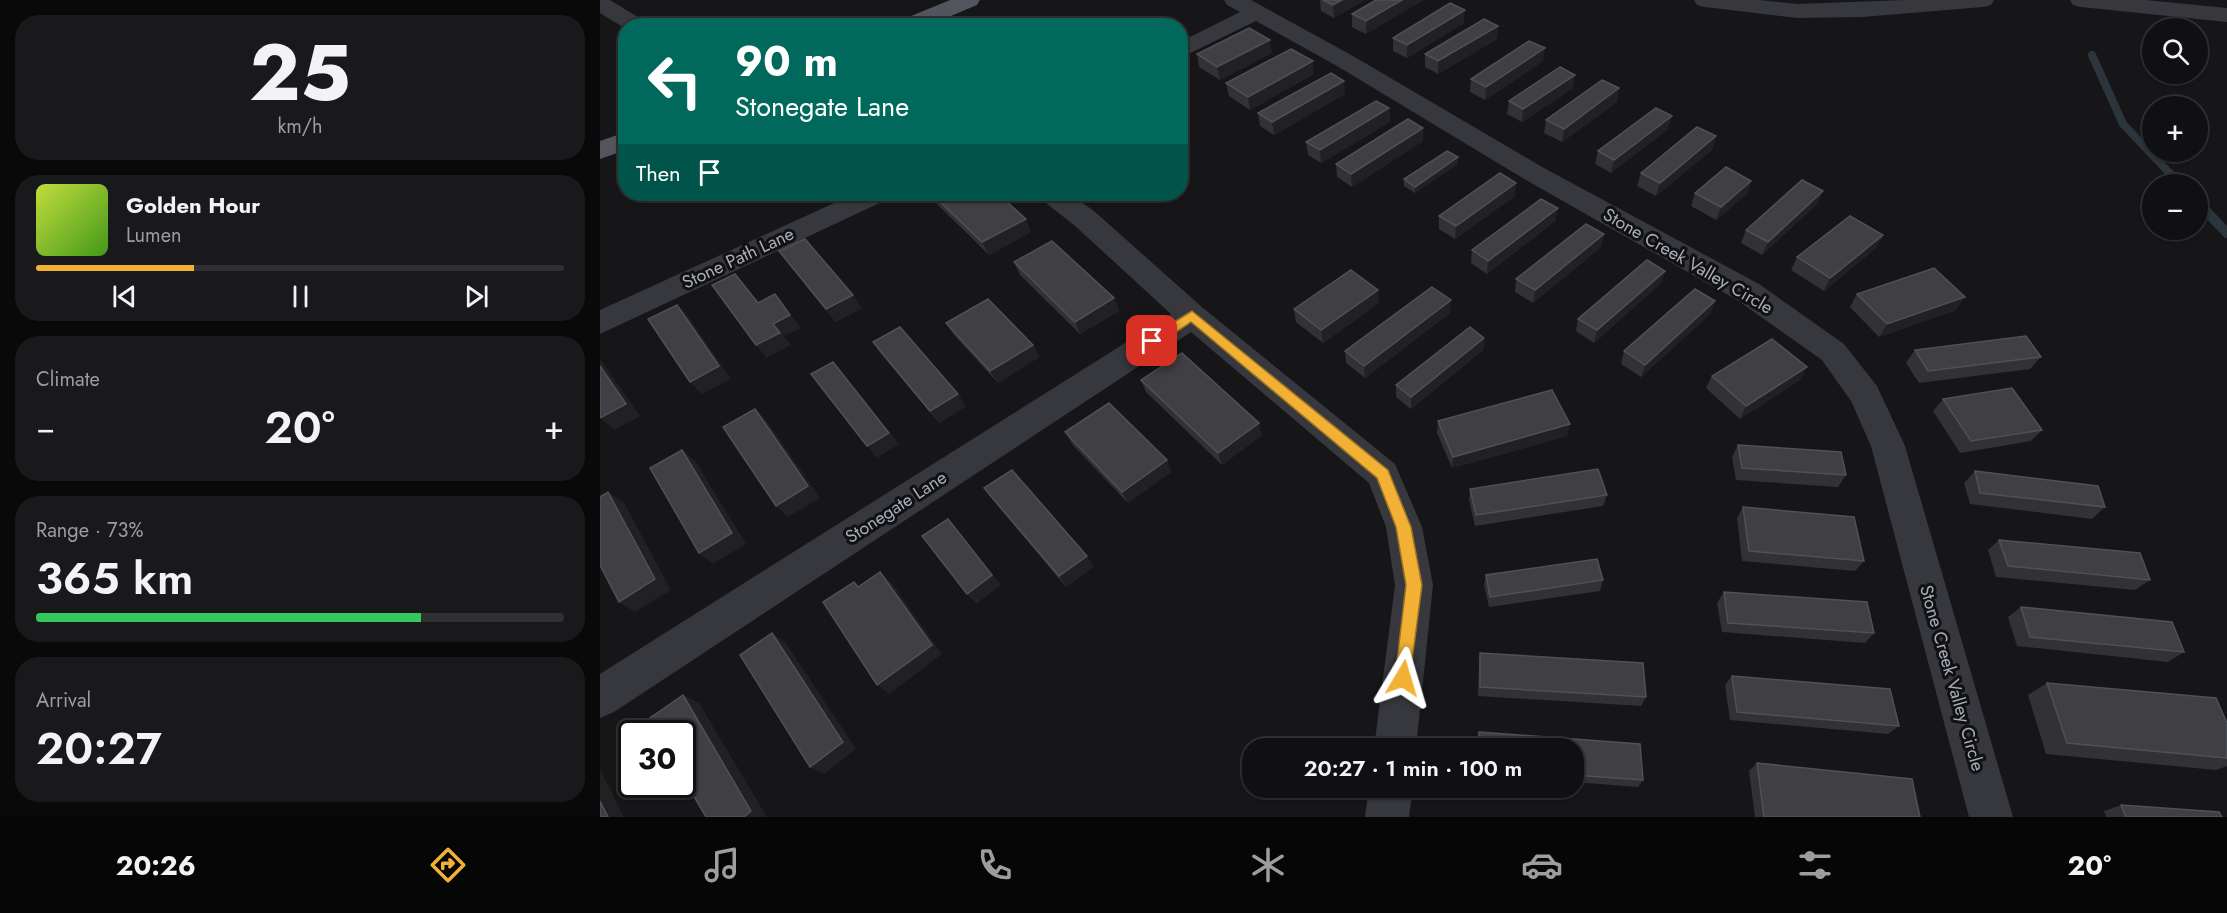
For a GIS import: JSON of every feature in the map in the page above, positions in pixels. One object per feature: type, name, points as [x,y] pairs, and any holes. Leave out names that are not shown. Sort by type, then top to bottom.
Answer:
[{"type":"main road","points":[[926,18],[969,0]]},
{"type":"main road","points":[[600,151],[618,144]]},
{"type":"street","points":[[1712,1],[1797,11],[1862,10],[1983,0]]},
{"type":"street","points":[[2081,0],[2227,15]]},
{"type":"street","points":[[600,3],[623,18]]},
{"type":"street","points":[[1188,46],[1246,6]]},
{"type":"street","name":"Stone Creek Valley Circle","points":[[1246,6],[1535,174],[1748,292],[1833,352],[1865,395],[1888,446],[1991,817]]},
{"type":"street","name":"Stone Path Lane","points":[[600,323],[861,201]]},
{"type":"street","points":[[1061,201],[1084,218],[1192,316],[1383,474],[1404,527],[1414,585],[1396,738]]},
{"type":"street","name":"Stonegate Lane","points":[[600,698],[1192,316]]},
{"type":"street","points":[[1388,817],[1390,798]]},
{"type":"building","points":[[1323,0],[1342,0],[1333,5]]},
{"type":"building","points":[[1376,0],[1402,0],[1366,21],[1352,14]]},
{"type":"building","points":[[1450,3],[1465,10],[1407,45],[1393,38]]},
{"type":"building","points":[[1484,19],[1498,26],[1438,61],[1425,54]]},
{"type":"building","points":[[1249,28],[1270,40],[1217,67],[1197,54]]},
{"type":"building","points":[[1529,41],[1545,48],[1486,87],[1471,79]]},
{"type":"building","points":[[1291,49],[1313,61],[1248,97],[1226,83]]},
{"type":"building","points":[[1560,67],[1575,75],[1523,109],[1509,101]]},
{"type":"building","points":[[1331,73],[1344,81],[1272,122],[1258,113]]},
{"type":"building","points":[[1602,80],[1619,88],[1564,129],[1546,120]]},
{"type":"building","points":[[1376,101],[1389,108],[1320,150],[1306,142]]},
{"type":"building","points":[[1656,108],[1672,116],[1614,160],[1598,151]]},
{"type":"building","points":[[1408,119],[1423,128],[1351,174],[1336,164]]},
{"type":"building","points":[[1697,127],[1716,136],[1660,183],[1641,173]]},
{"type":"building","points":[[1447,151],[1458,157],[1415,187],[1404,179]]},
{"type":"building","points":[[1726,167],[1751,181],[1721,207],[1695,193]]},
{"type":"building","points":[[1500,173],[1516,183],[1456,226],[1439,216]]},
{"type":"building","points":[[1802,180],[1823,191],[1768,242],[1746,230]]},
{"type":"building","points":[[1541,199],[1558,208],[1488,261],[1472,250]]},
{"type":"building","points":[[939,201],[1006,201],[1026,219],[982,242]]},
{"type":"building","points":[[1850,216],[1883,235],[1830,278],[1797,257]]},
{"type":"building","points":[[1586,224],[1604,234],[1535,290],[1516,279]]},
{"type":"building","points":[[805,239],[853,295],[826,309],[779,251]]},
{"type":"building","points":[[1052,241],[1114,298],[1075,322],[1014,262]]},
{"type":"building","points":[[1647,260],[1665,271],[1597,330],[1578,319]]},
{"type":"building","points":[[1934,268],[1965,297],[1887,324],[1857,294]]},
{"type":"building","points":[[1351,270],[1378,290],[1321,330],[1294,309]]},
{"type":"building","points":[[735,274],[758,303],[775,294],[790,315],[773,324],[780,333],[756,345],[712,285]]},
{"type":"building","points":[[1432,287],[1451,300],[1364,366],[1345,351]]},
{"type":"building","points":[[1695,289],[1715,301],[1645,365],[1624,351]]},
{"type":"building","points":[[988,299],[1033,345],[990,371],[946,323]]},
{"type":"building","points":[[677,305],[719,366],[690,382],[648,319]]},
{"type":"building","points":[[900,327],[958,394],[930,411],[873,342]]},
{"type":"building","points":[[1470,327],[1484,338],[1411,397],[1396,385]]},
{"type":"building","points":[[2026,336],[2041,357],[1928,371],[1915,350]]},
{"type":"building","points":[[1772,339],[1807,367],[1746,406],[1712,376]]},
{"type":"building","points":[[1182,353],[1259,423],[1218,453],[1141,380]]},
{"type":"building","points":[[833,362],[889,433],[867,446],[811,374]]},
{"type":"building","points":[[600,366],[626,404],[600,418]]},
{"type":"building","points":[[2012,388],[2042,430],[1971,441],[1943,399]]},
{"type":"building","points":[[1552,390],[1570,424],[1453,457],[1438,421]]},
{"type":"building","points":[[1109,403],[1167,460],[1122,492],[1065,432]]},
{"type":"building","points":[[755,409],[808,486],[776,506],[723,427]]},
{"type":"building","points":[[1738,445],[1841,452],[1846,475],[1742,468]]},
{"type":"building","points":[[682,450],[732,533],[699,553],[650,468]]},
{"type":"building","points":[[1598,469],[1607,495],[1476,515],[1470,489]]},
{"type":"building","points":[[1012,470],[1087,556],[1059,576],[984,488]]},
{"type":"building","points":[[1975,471],[2098,486],[2105,507],[1980,493]]},
{"type":"building","points":[[608,492],[655,579],[619,602],[600,565],[600,497]]},
{"type":"building","points":[[1743,507],[1854,517],[1864,561],[1749,551]]},
{"type":"building","points":[[948,519],[992,575],[967,594],[922,536]]},
{"type":"building","points":[[1999,540],[2140,553],[2150,580],[2008,566]]},
{"type":"building","points":[[1597,559],[1603,580],[1490,597],[1486,575]]},
{"type":"building","points":[[880,572],[932,645],[877,685],[823,602],[854,582],[858,587]]},
{"type":"building","points":[[1724,592],[1867,602],[1874,633],[1728,623]]},
{"type":"building","points":[[2021,607],[2172,622],[2184,652],[2030,637]]},
{"type":"building","points":[[772,633],[843,742],[810,767],[740,655]]},
{"type":"building","points":[[1480,653],[1643,663],[1646,697],[1480,687]]},
{"type":"building","points":[[1732,676],[1890,689],[1899,726],[1737,712]]},
{"type":"building","points":[[2047,683],[2216,698],[2227,723],[2227,758],[2067,743]]},
{"type":"building","points":[[683,695],[751,811],[744,817],[706,817],[695,798],[696,720],[651,720],[650,718]]},
{"type":"building","points":[[1479,732],[1560,738],[1479,738]]},
{"type":"building","points":[[1584,740],[1640,744],[1643,780],[1584,776]]},
{"type":"building","points":[[1757,763],[1912,779],[1920,817],[1764,817]]},
{"type":"building","points":[[600,801],[608,817],[600,817]]},
{"type":"building","points":[[2121,805],[2219,812],[2222,817],[2126,817]]},
{"type":"waterway","points":[[2092,55],[2123,124],[2170,174]]},
{"type":"waterway","points":[[2208,213],[2227,233]]},
{"type":"route","points":[[1152,341],[1192,316],[1383,474],[1404,527],[1414,585],[1403,678]]}]
